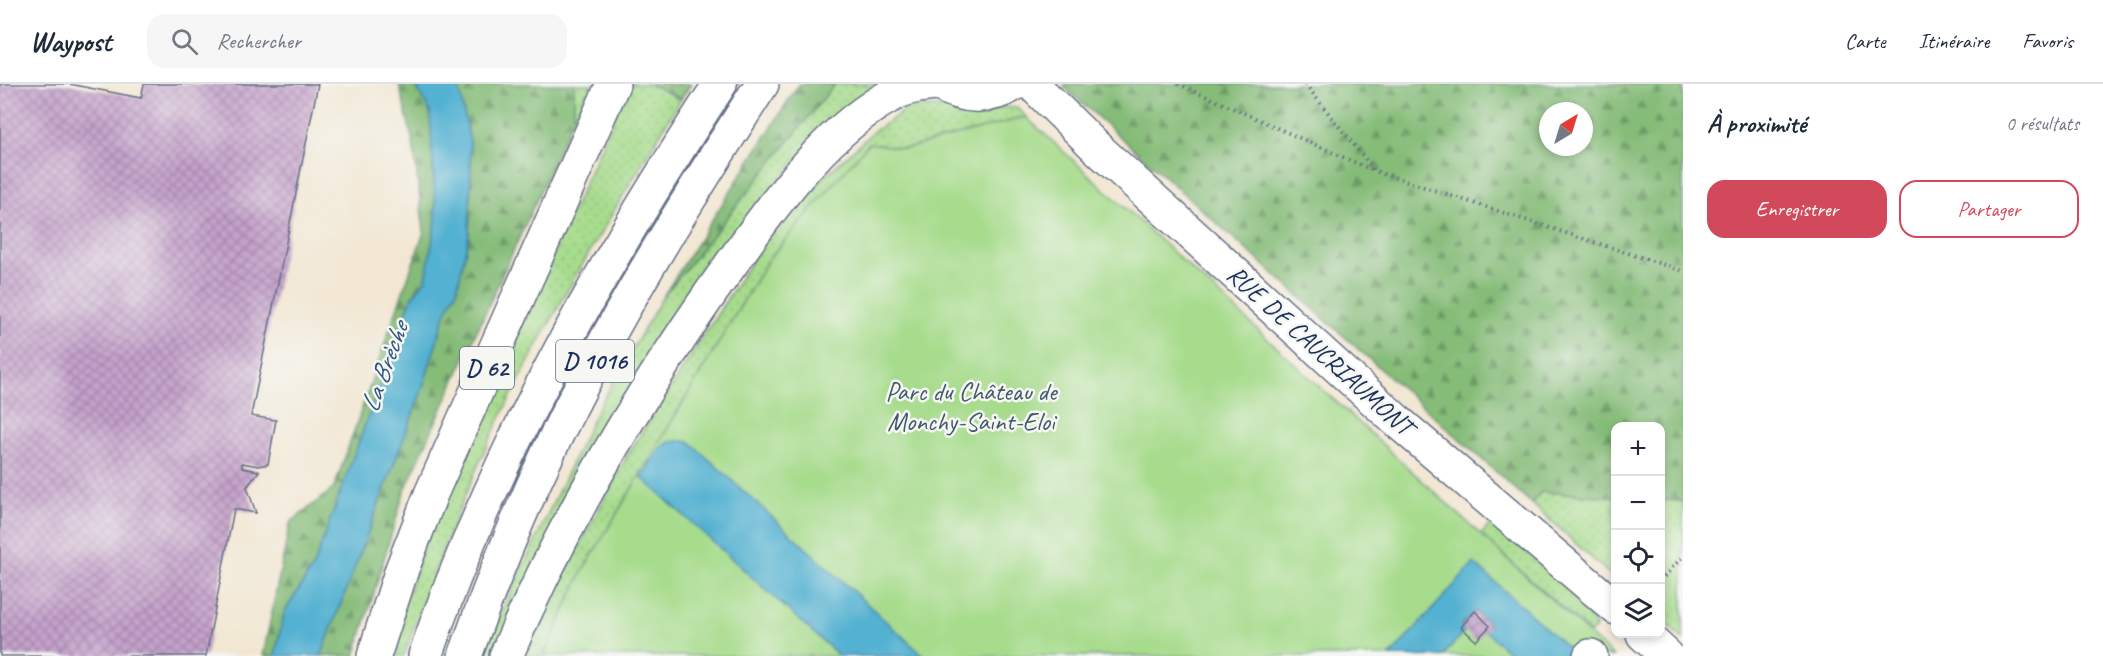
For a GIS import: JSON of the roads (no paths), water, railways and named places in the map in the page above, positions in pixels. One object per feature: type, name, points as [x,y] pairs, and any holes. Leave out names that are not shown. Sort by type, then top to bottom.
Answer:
[{"type":"main road","name":"D 62","points":[[374,656],[402,569],[431,494],[613,84]]},
{"type":"main road","name":"D 1016","points":[[425,656],[486,498],[550,365],[627,230],[720,84]]},
{"type":"main road","name":"D 1016","points":[[465,656],[516,524],[581,385],[655,254],[762,84]]},
{"type":"main road","points":[[506,656],[551,558],[618,436],[694,316],[748,240],[797,178],[852,123],[899,92],[915,86],[938,84],[956,92],[974,96],[992,94],[1014,84]]},
{"type":"main road","name":"RUE DE CAUCRIAUMONT","points":[[1032,84],[1096,147],[1397,421],[1611,604]]},
{"type":"main road","points":[[1648,638],[1667,656]]},
{"type":"water","name":"La Brèche","points":[[415,84],[458,84],[470,142],[469,235],[457,290],[446,311],[422,390],[321,656],[275,656],[284,613],[313,567],[412,297],[426,279],[436,219],[430,112]]},
{"type":"water","points":[[671,441],[689,441],[924,656],[839,656],[641,477],[660,448]]},
{"type":"water","points":[[1474,563],[1577,656],[1513,656],[1485,631],[1490,626],[1475,611],[1461,626],[1464,632],[1443,656],[1390,656]]},
{"type":"park label","name":"Parc du Château de Monchy-Saint-Eloi","points":[[971,406]]}]
